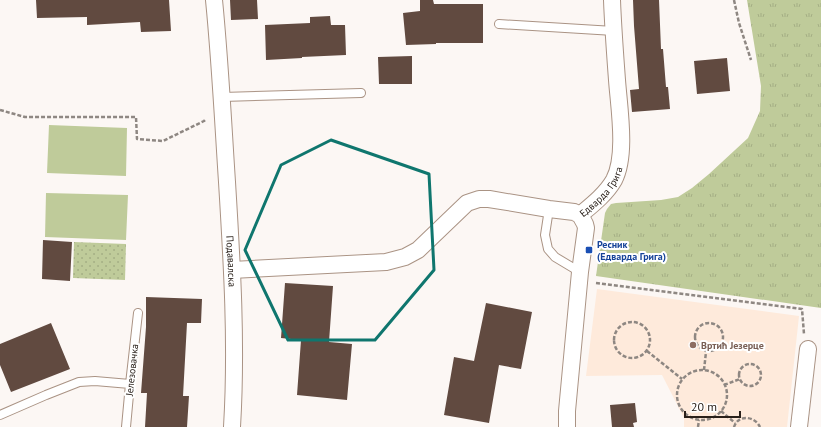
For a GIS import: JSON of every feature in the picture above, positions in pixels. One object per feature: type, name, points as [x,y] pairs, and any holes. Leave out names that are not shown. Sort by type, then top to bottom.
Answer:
[{"type":"street","name":"Подавалска","points":[[214,0],[219,46],[232,270],[234,353],[232,427]]},
{"type":"street","name":"Едварда Грига","points":[[567,427],[567,411],[586,228],[580,215],[608,190],[620,165],[620,122],[612,0]]},
{"type":"street","points":[[232,270],[386,262],[405,257],[418,250],[466,203],[479,199],[490,199],[574,212],[580,215]]},
{"type":"street","points":[[799,427],[808,349]]},
{"type":"lane","points":[[499,24],[614,31]]},
{"type":"lane","points":[[222,97],[361,93]]},
{"type":"lane","points":[[549,209],[545,235],[548,249],[555,257],[580,276]]},
{"type":"lane","name":"Јелезовачка","points":[[126,427],[138,313]]},
{"type":"lane","points":[[0,415],[79,382],[95,381],[130,384]]},
{"type":"path","points":[[734,0],[739,23],[751,60]]},
{"type":"path","points":[[0,110],[25,117],[136,117],[137,139],[162,141],[204,121],[222,97]]},
{"type":"path","points":[[580,276],[802,309],[805,347],[808,349]]},
{"type":"path","points":[[630,322],[642,324],[646,328],[651,340],[647,351],[637,358],[631,359],[625,357],[616,350],[614,344],[615,332],[619,327],[630,322]]},
{"type":"path","points":[[712,323],[722,332],[722,342],[717,349],[706,352],[699,348],[696,344],[694,335],[696,330],[703,324],[712,323]]},
{"type":"path","points":[[647,351],[682,379]]},
{"type":"path","points":[[704,370],[706,352]]},
{"type":"path","points":[[747,365],[754,365],[761,372],[760,379],[756,384],[748,386],[740,379],[740,372],[747,365]]},
{"type":"path","points":[[696,370],[704,370],[719,376],[726,391],[726,399],[721,411],[711,418],[699,420],[688,416],[682,410],[678,403],[677,395],[678,386],[682,379],[696,370]]},
{"type":"path","points":[[724,385],[740,379]]},
{"type":"path","points":[[721,411],[735,423]]},
{"type":"path","points":[[734,427],[735,423],[743,418],[756,421],[760,427]]},
{"type":"path","points":[[698,427],[699,420]]},
{"type":"highlighted area","points":[[331,140],[429,174],[434,270],[375,340],[288,340],[245,250],[281,165]]},
{"type":"shaded area","name":"Вртић Језерце","points":[[597,289],[799,316],[787,427],[684,427],[684,418],[662,375],[586,376]]},
{"type":"green space","points":[[747,0],[821,0],[821,308],[596,276],[605,213],[611,204],[661,200],[678,197],[709,174],[748,138],[760,111],[761,86]]},
{"type":"green space","points":[[49,125],[127,128],[126,176],[47,173]]},
{"type":"green space","points":[[46,193],[128,195],[126,240],[45,237]]},
{"type":"green space","points":[[74,242],[126,244],[125,280],[73,278]]},
{"type":"building","points":[[36,0],[169,0],[171,31],[141,32],[140,22],[87,25],[87,17],[37,18]]},
{"type":"building","points":[[230,0],[257,0],[258,19],[231,20]]},
{"type":"building","points":[[420,0],[433,0],[434,4],[483,4],[483,43],[436,43],[406,45],[403,13],[420,11]]},
{"type":"building","points":[[633,0],[659,0],[661,49],[663,49],[666,87],[668,87],[670,109],[632,112],[630,90],[639,89]]},
{"type":"building","points":[[330,16],[331,25],[345,25],[346,55],[266,60],[265,25],[310,23],[310,17]]},
{"type":"building","points":[[412,56],[412,84],[379,84],[378,57]]},
{"type":"building","points":[[727,58],[730,91],[697,94],[694,61]]},
{"type":"building","points":[[43,240],[72,242],[70,281],[42,279]]},
{"type":"building","points":[[285,283],[333,286],[329,342],[352,344],[347,400],[297,395],[301,340],[281,338]]},
{"type":"building","points":[[146,297],[202,299],[201,323],[187,323],[183,396],[189,396],[187,427],[145,427],[147,393],[141,393],[146,327]]},
{"type":"building","points":[[486,303],[532,312],[521,369],[499,365],[489,423],[444,415],[454,357],[474,361]]},
{"type":"building","points":[[51,323],[70,369],[11,392],[0,365],[0,344]]},
{"type":"building","points":[[635,403],[637,422],[633,423],[634,427],[612,427],[610,405]]},
{"type":"place","name":"Ресник (Едварда Грига)","points":[[589,250]]},
{"type":"place","name":"Вртић Језерце","points":[[693,345]]}]
